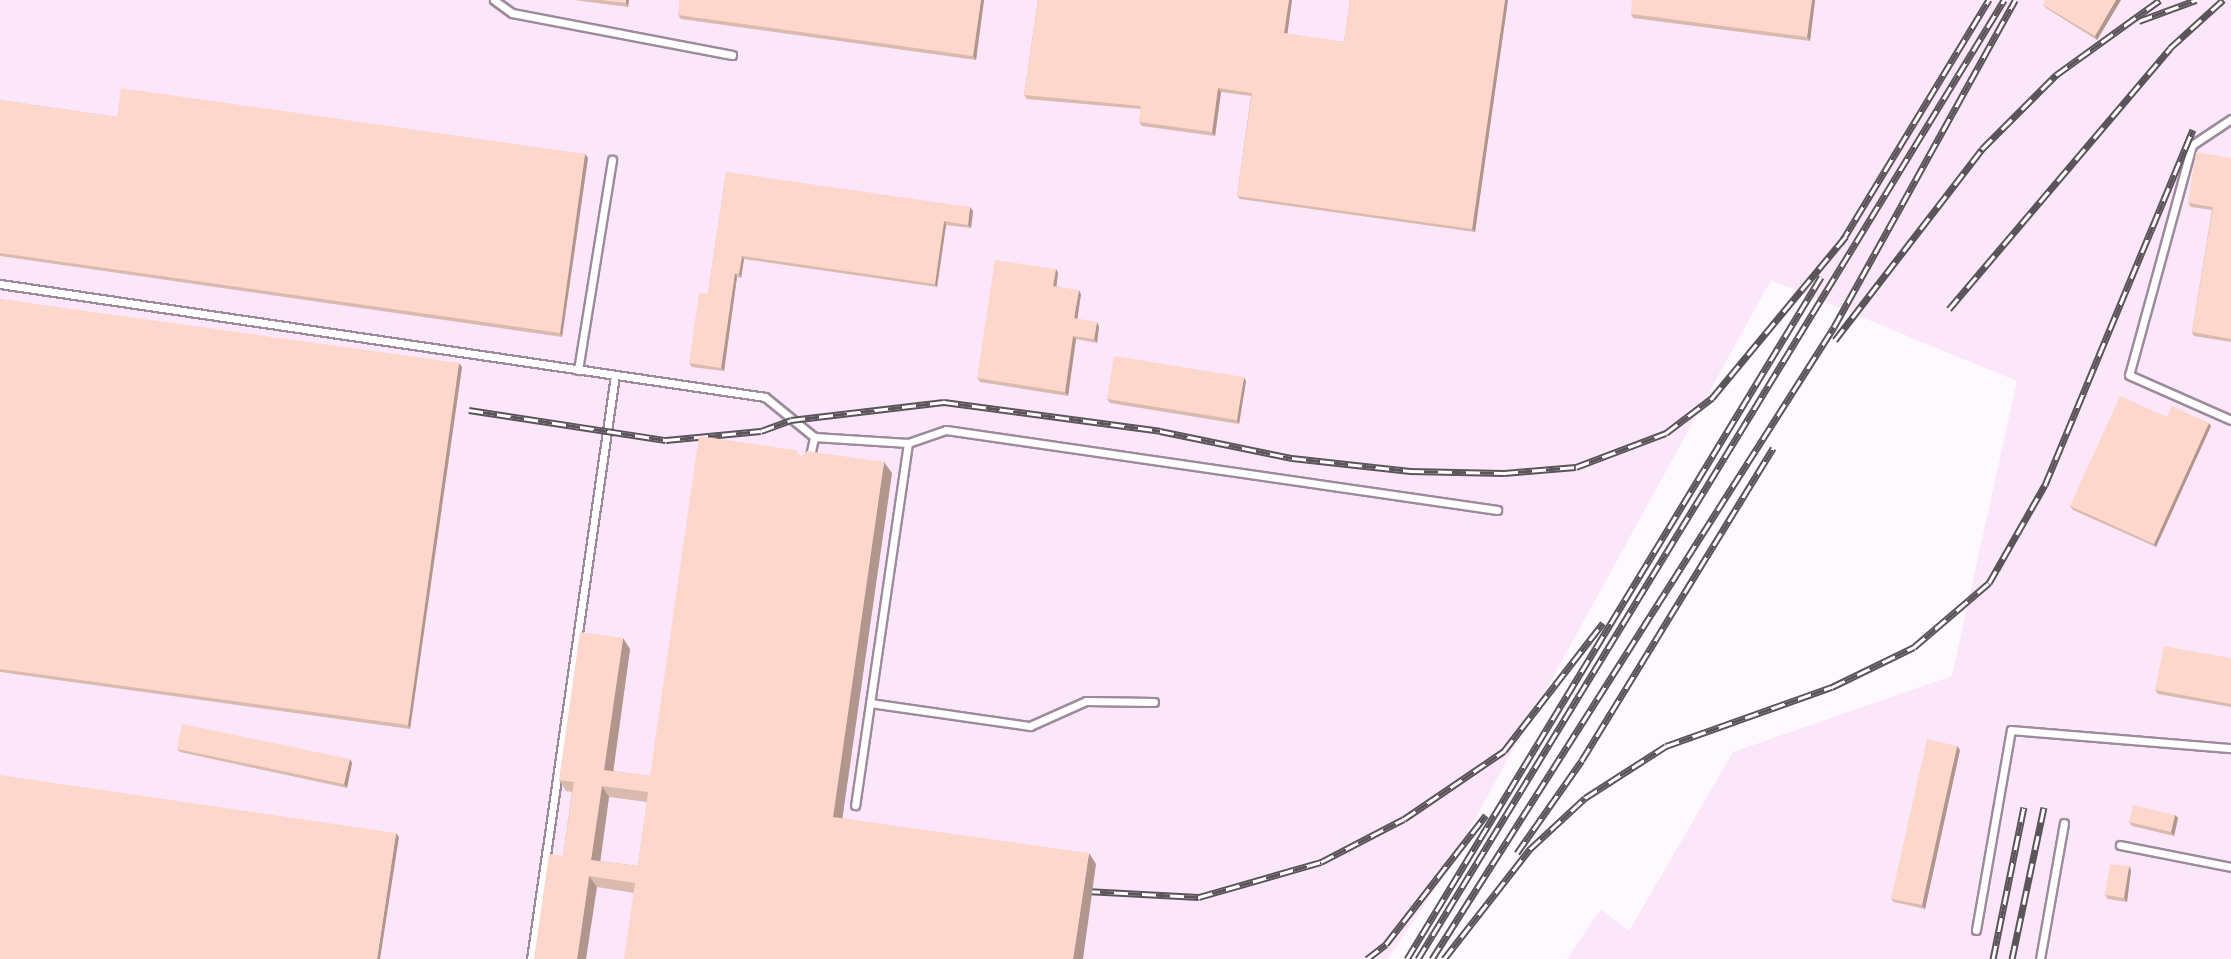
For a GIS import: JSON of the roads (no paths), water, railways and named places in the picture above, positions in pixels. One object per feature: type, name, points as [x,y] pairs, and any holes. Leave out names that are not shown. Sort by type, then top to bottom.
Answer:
[{"type":"lane","points":[[494,0],[512,13],[732,55]]},
{"type":"lane","points":[[2231,119],[2192,145],[2129,375],[2231,420]]},
{"type":"lane","points":[[578,370],[612,160]]},
{"type":"lane","points":[[0,284],[765,397],[814,437],[908,443],[946,430],[1497,510]]},
{"type":"lane","points":[[531,959],[615,375]]},
{"type":"lane","points":[[809,462],[814,437]]},
{"type":"lane","points":[[855,805],[908,443]]},
{"type":"lane","points":[[870,703],[1030,726],[1086,701],[1154,702]]},
{"type":"lane","points":[[1976,930],[2011,730],[2231,748]]},
{"type":"lane","points":[[2040,959],[2064,823]]},
{"type":"lane","points":[[2120,845],[2231,867]]},
{"type":"railway","points":[[1841,243],[1989,0]]},
{"type":"railway","points":[[1418,959],[2004,0]]},
{"type":"railway","points":[[1432,959],[1834,327],[2015,0]]},
{"type":"railway","points":[[1835,340],[1982,149],[2056,75],[2160,0]]},
{"type":"railway","points":[[2139,21],[2196,0]]},
{"type":"railway","points":[[1949,309],[2170,48],[2223,0]]},
{"type":"railway","points":[[1444,959],[1530,849],[1585,798],[1666,746],[1832,687],[1914,647],[1989,583],[2045,485],[2193,130]]},
{"type":"railway","points":[[469,410],[666,440],[761,431],[791,420],[944,402],[1160,431],[1292,458],[1410,471],[1504,473],[1576,467],[1666,433],[1712,398],[1846,236]]},
{"type":"railway","points":[[1407,959],[1821,277]]},
{"type":"railway","points":[[1517,853],[1582,760],[1773,448]]},
{"type":"railway","points":[[1086,891],[1199,897],[1321,862],[1404,819],[1504,751],[1603,623]]},
{"type":"railway","points":[[1993,959],[2024,807]]},
{"type":"railway","points":[[2012,959],[2044,807]]},
{"type":"railway","points":[[1367,959],[1386,944],[1486,815]]}]
